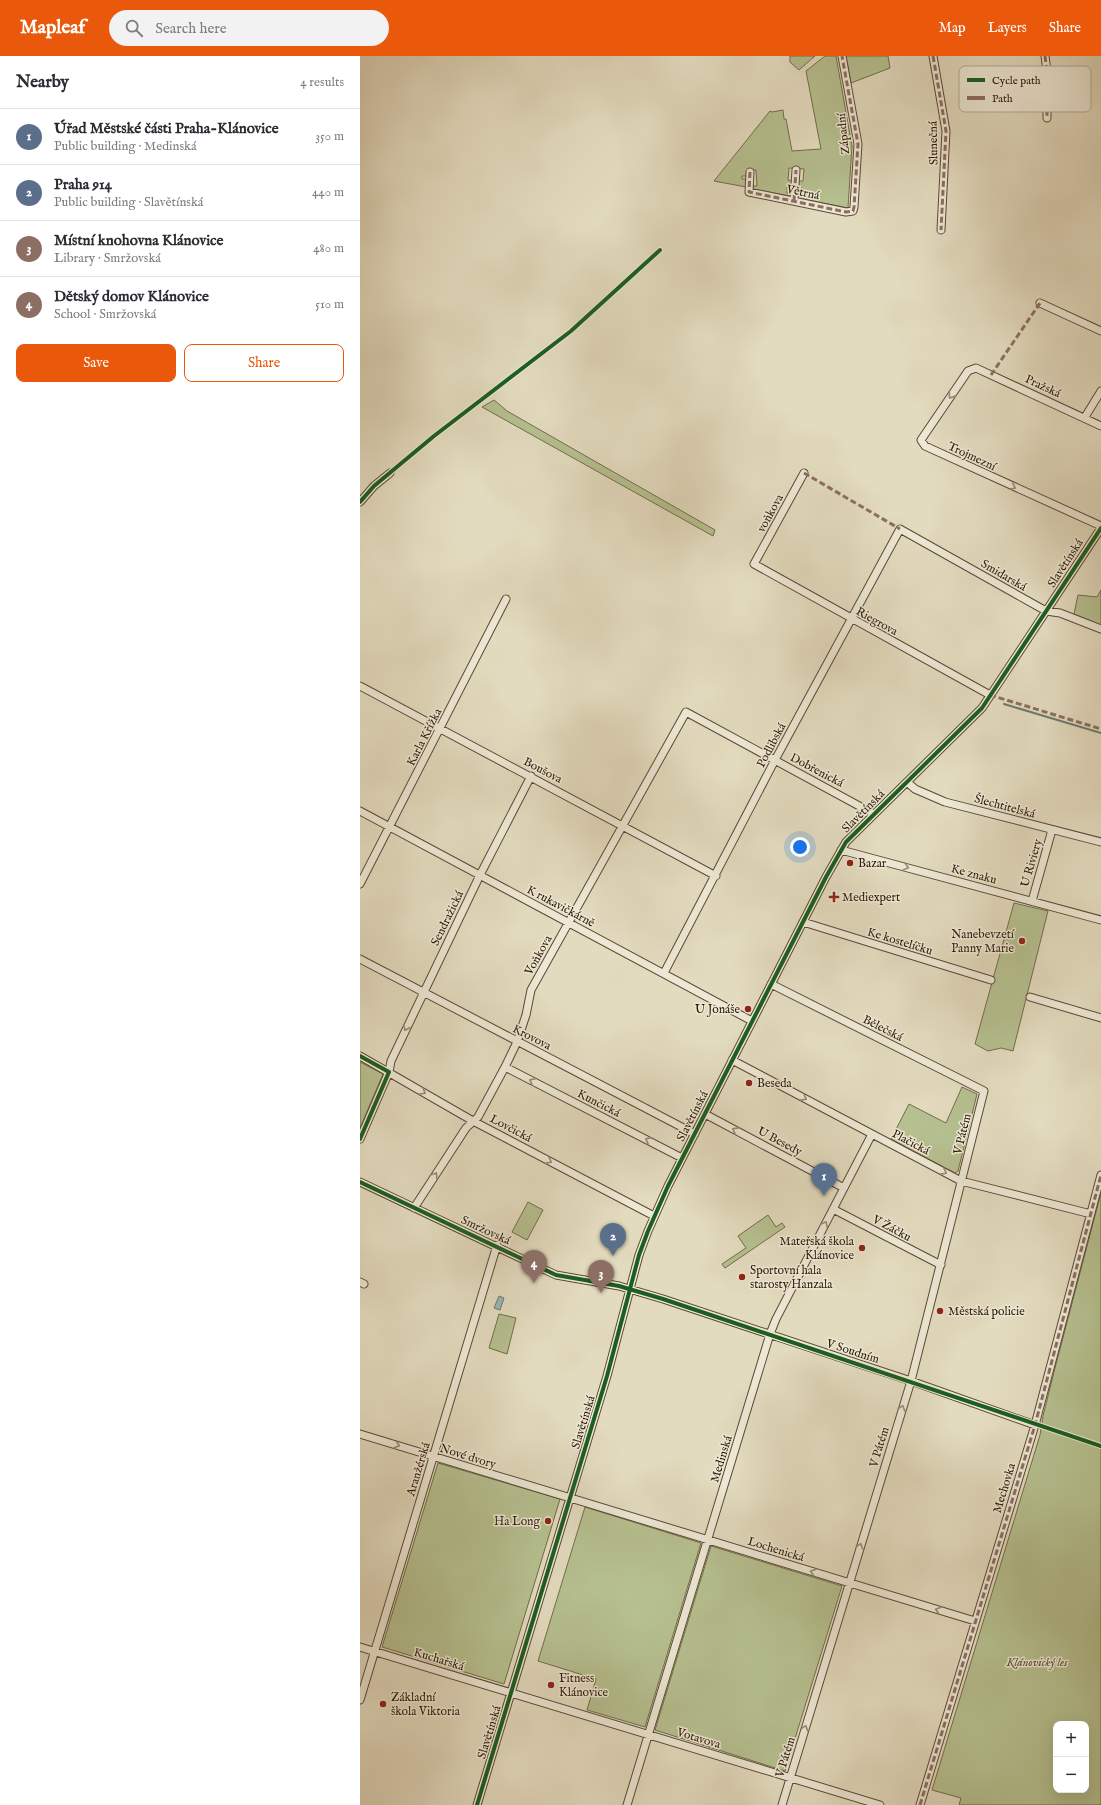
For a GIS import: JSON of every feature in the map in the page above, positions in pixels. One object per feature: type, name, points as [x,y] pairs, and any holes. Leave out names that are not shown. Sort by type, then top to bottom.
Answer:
[{"type":"street","name":"Západní","points":[[842,56],[858,144],[853,211]]},
{"type":"street","name":"Slunečná","points":[[933,56],[946,131],[941,230]]},
{"type":"street","points":[[1045,56],[1046,66]]},
{"type":"street","points":[[1047,112],[1047,118]]},
{"type":"street","points":[[794,201],[796,170]]},
{"type":"street","name":"Větrná","points":[[750,172],[749,192],[846,212],[853,211]]},
{"type":"street","points":[[1040,303],[1101,331]]},
{"type":"street","name":"Pražská","points":[[976,368],[1085,417],[1101,426]]},
{"type":"street","name":"Trojmezní","points":[[976,368],[968,371],[921,440],[925,446],[1101,527]]},
{"type":"street","points":[[1085,417],[1101,391]]},
{"type":"street","points":[[360,502],[374,486],[390,473]]},
{"type":"street","name":"voňkova","points":[[754,564],[804,473]]},
{"type":"street","name":"Slavětínská","points":[[477,1805],[570,1498],[640,1255],[654,1216],[682,1158],[803,922],[846,842],[982,708],[1101,527]]},
{"type":"street","name":"Smidarská","points":[[900,529],[1046,611],[1060,613],[1101,629]]},
{"type":"street","name":"Podlibská","points":[[664,973],[900,529]]},
{"type":"street","name":"Riegrova","points":[[754,564],[990,695]]},
{"type":"street","name":"Karla Křížka","points":[[360,884],[506,599]]},
{"type":"street","name":"Boušova","points":[[360,686],[624,825],[716,876]]},
{"type":"street","name":"Dobřenická","points":[[686,712],[874,814]]},
{"type":"street","name":"Voňkova","points":[[414,1208],[466,1128],[478,1117],[517,1042],[526,1015],[531,990],[686,712]]},
{"type":"street","name":"Sendražická","points":[[360,1139],[389,1072],[391,1061],[423,993],[480,875],[531,776]]},
{"type":"street","name":"Šlechtitelská","points":[[907,782],[915,789],[945,802],[1101,842]]},
{"type":"street","name":"K rukavičkárně","points":[[360,811],[752,1021]]},
{"type":"street","name":"U Riviery","points":[[1032,901],[1052,830]]},
{"type":"street","name":"Ke znaku","points":[[841,850],[1101,920]]},
{"type":"street","name":"Ke kostelíčku","points":[[803,922],[991,980]]},
{"type":"street","name":"Krovova","points":[[360,960],[694,1134]]},
{"type":"street","name":"Bělečská","points":[[771,984],[984,1091]]},
{"type":"street","points":[[1030,997],[1101,1018]]},
{"type":"street","name":"Lovčická","points":[[360,1056],[473,1121],[654,1216]]},
{"type":"street","name":"Plačická","points":[[732,1060],[961,1181],[1091,1214]]},
{"type":"street","name":"Kunčická","points":[[505,1067],[682,1158]]},
{"type":"street","name":"V Pátém","points":[[782,1805],[911,1381],[984,1091]]},
{"type":"street","name":"U Besedy","points":[[705,1114],[844,1188]]},
{"type":"street","name":"Medinská","points":[[627,1805],[770,1334],[776,1319],[872,1134]]},
{"type":"street","name":"Mechovka","points":[[920,1805],[1035,1424],[1101,1175]]},
{"type":"street","name":"Smržovská","points":[[360,1182],[556,1275],[630,1289],[663,1299]]},
{"type":"street","name":"V Žáčku","points":[[833,1209],[941,1265]]},
{"type":"street","name":"Aranžérská","points":[[360,1700],[497,1246]]},
{"type":"street","name":"V Soudním","points":[[663,1299],[911,1381],[1035,1424]]},
{"type":"street","name":"Nové dvory","points":[[360,1434],[570,1498]]},
{"type":"street","name":"Lochenická","points":[[570,1498],[975,1621]]},
{"type":"street","name":"Kuchařská","points":[[360,1647],[512,1692]]},
{"type":"street","name":"Votavova","points":[[512,1692],[880,1805]]},
{"type":"green space","points":[[790,56],[815,56],[799,70],[790,62]]},
{"type":"green space","points":[[825,56],[836,56],[852,146],[848,208],[798,198],[796,194],[802,195],[803,188],[797,188],[797,181],[803,181],[804,169],[789,168],[788,180],[794,181],[793,187],[787,187],[787,193],[793,194],[790,196],[753,189],[751,186],[757,186],[756,170],[749,170],[748,176],[742,176],[742,179],[747,179],[746,187],[714,181],[770,111],[783,110],[792,151],[821,149],[806,71]]},
{"type":"green space","points":[[846,56],[888,56],[890,68],[851,83]]},
{"type":"green space","points":[[494,400],[507,411],[715,530],[713,536],[482,407]]},
{"type":"green space","points":[[1101,590],[1101,625],[1074,614],[1078,595],[1097,597]]},
{"type":"green space","points":[[1014,903],[1048,911],[1013,1051],[1001,1048],[988,1051],[975,1044]]},
{"type":"green space","points":[[360,1062],[383,1074],[360,1128]]},
{"type":"green space","points":[[962,1087],[977,1094],[958,1171],[955,1173],[891,1139],[909,1104],[946,1123]]},
{"type":"green space","name":"Klánovický les","points":[[1101,1193],[1101,1805],[959,1805],[961,1798],[932,1790],[1040,1435],[1043,1416]]},
{"type":"green space","points":[[528,1202],[543,1210],[527,1240],[512,1232]]},
{"type":"green space","points":[[768,1215],[776,1227],[782,1223],[785,1227],[725,1268],[722,1264],[746,1248],[738,1236]]},
{"type":"green space","points":[[499,1314],[516,1318],[507,1354],[489,1348]]},
{"type":"green space","points":[[438,1463],[560,1499],[504,1684],[382,1647]]},
{"type":"green space","points":[[585,1507],[701,1543],[645,1727],[587,1710],[596,1679],[538,1661]]},
{"type":"green space","points":[[711,1546],[842,1586],[785,1771],[655,1730]]},
{"type":"water","points":[[499,1296],[504,1298],[500,1310],[494,1308]]},
{"type":"waterway","points":[[1004,704],[1101,733]]},
{"type":"marked path","points":[[750,172],[749,192],[846,212],[853,211],[858,144],[842,56]]},
{"type":"marked path","points":[[933,56],[946,131],[941,230]]},
{"type":"marked path","points":[[1045,56],[1046,66]]},
{"type":"marked path","points":[[1047,112],[1047,118]]},
{"type":"marked path","points":[[794,201],[796,170]]},
{"type":"marked path","points":[[991,375],[1040,303]]},
{"type":"marked path","points":[[804,473],[900,529]]},
{"type":"marked path","points":[[990,695],[1101,729]]},
{"type":"marked path","points":[[920,1805],[1035,1425],[1101,1175]]},
{"type":"cycle path","points":[[360,502],[374,486],[434,436],[571,331],[660,250]]},
{"type":"cycle path","points":[[477,1805],[607,1376],[639,1255],[668,1186],[826,877],[846,842],[982,708],[1101,528]]},
{"type":"cycle path","points":[[360,1056],[389,1072],[360,1139]]},
{"type":"cycle path","points":[[360,1182],[556,1275],[619,1286],[663,1299],[1101,1446]]},
{"type":"place","name":"Bazar","points":[[850,863]]},
{"type":"place","name":"Mediexpert","points":[[834,897]]},
{"type":"place","name":"Nanebevzetí Panny Marie","points":[[1022,941]]},
{"type":"place","name":"U Jonáše","points":[[748,1009]]},
{"type":"place","name":"Beseda","points":[[749,1083]]},
{"type":"place","name":"Úřad Městské části Praha-Klánovice","points":[[824,1196]]},
{"type":"place","name":"Mateřská škola Klánovice","points":[[862,1248]]},
{"type":"place","name":"Praha 914","points":[[613,1256]]},
{"type":"place","name":"Sportovní hala starosty Hanzala","points":[[742,1277]]},
{"type":"place","name":"Dětský domov Klánovice","points":[[534,1283]]},
{"type":"place","name":"Místní knohovna Klánovice","points":[[601,1293]]},
{"type":"place","name":"Městská policie","points":[[940,1311]]},
{"type":"place","name":"Ha Long","points":[[548,1521]]},
{"type":"place","name":"Fitness Klánovice","points":[[551,1685]]},
{"type":"place","name":"Základní škola Viktoria","points":[[383,1704]]}]
